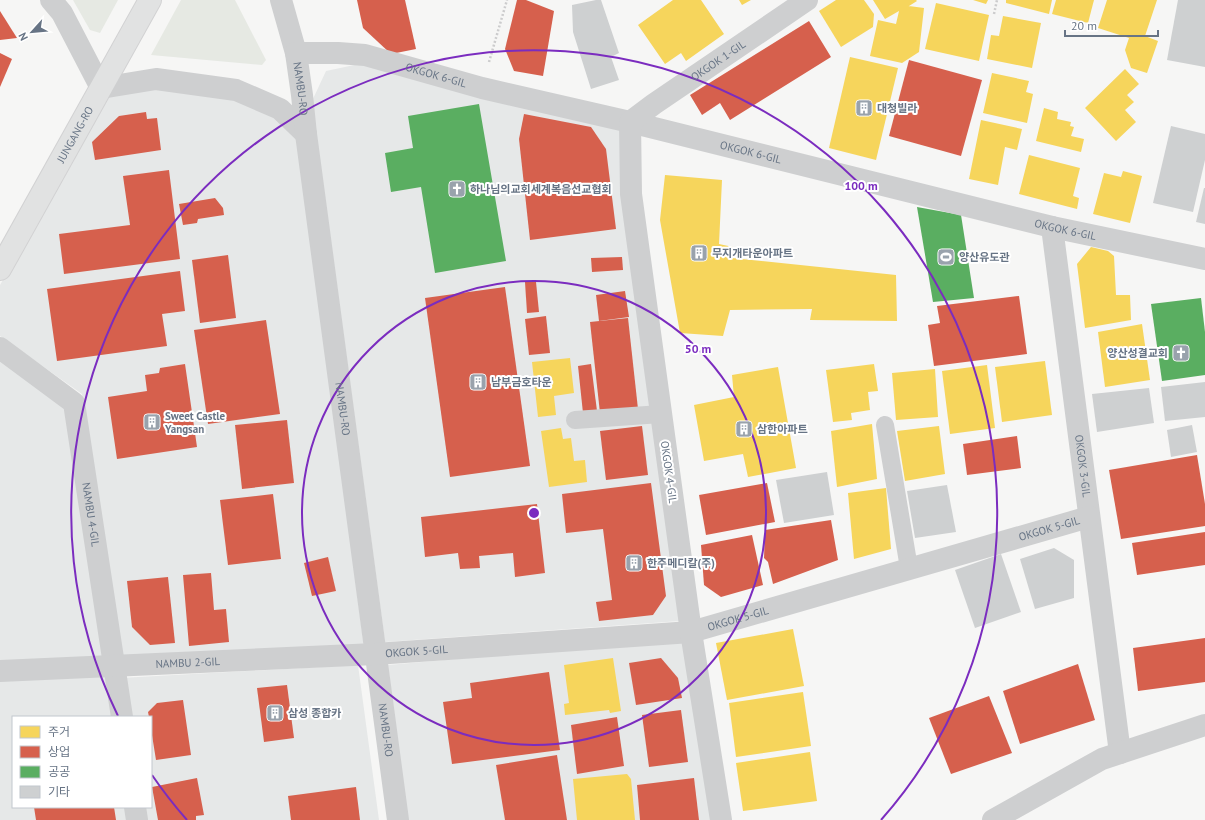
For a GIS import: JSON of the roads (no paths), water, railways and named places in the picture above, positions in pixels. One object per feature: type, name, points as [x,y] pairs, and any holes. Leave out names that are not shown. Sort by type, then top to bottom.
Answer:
[{"type":"main road","name":"JUNGANG-RO","points":[[0,269],[150,0]]},
{"type":"street","points":[[51,0],[62,13],[101,88],[156,80],[236,90],[280,109],[306,134]]},
{"type":"street","name":"NAMBU-RO","points":[[281,0],[296,53],[302,95],[398,820]]},
{"type":"street","name":"OKGOK 1-GIL","points":[[630,122],[654,104],[807,0]]},
{"type":"street","name":"OKGOK 6-GIL","points":[[296,53],[338,53],[365,55],[482,88],[630,122],[1052,227],[1205,259]]},
{"type":"street","name":"OKGOK 4-GIL","points":[[630,122],[630,194],[691,632],[721,820]]},
{"type":"street","name":"OKGOK 3-GIL","points":[[1052,227],[1120,753]]},
{"type":"street","name":"NAMBU 4-GIL","points":[[0,348],[74,403],[122,716]]},
{"type":"street","name":"OKGOK 5-GIL","points":[[375,654],[691,632],[1089,517]]},
{"type":"street","name":"NAMBU 2-GIL","points":[[0,671],[375,654]]},
{"type":"street","points":[[994,820],[1102,759],[1205,725]]},
{"type":"street","points":[[135,808],[137,820]]},
{"type":"lane","points":[[575,420],[661,414]]},
{"type":"lane","points":[[885,425],[909,568]]},
{"type":"place","name":"대청빌라","points":[[864,108]]},
{"type":"place","name":"하나님의교회세계복음선교협회","points":[[457,189]]},
{"type":"place","name":"무지개타운아파트","points":[[699,253]]},
{"type":"place","name":"양산유도관","points":[[946,257]]},
{"type":"place","name":"양산성결교회","points":[[1181,353]]},
{"type":"place","name":"남부금호타운","points":[[478,382]]},
{"type":"place","name":"Sweet Castle Yangsan","points":[[152,422]]},
{"type":"place","name":"삼한아파트","points":[[744,429]]},
{"type":"place","name":"한주메디칼(주)","points":[[634,563]]},
{"type":"place","name":"삼성 종합카","points":[[275,713]]}]
